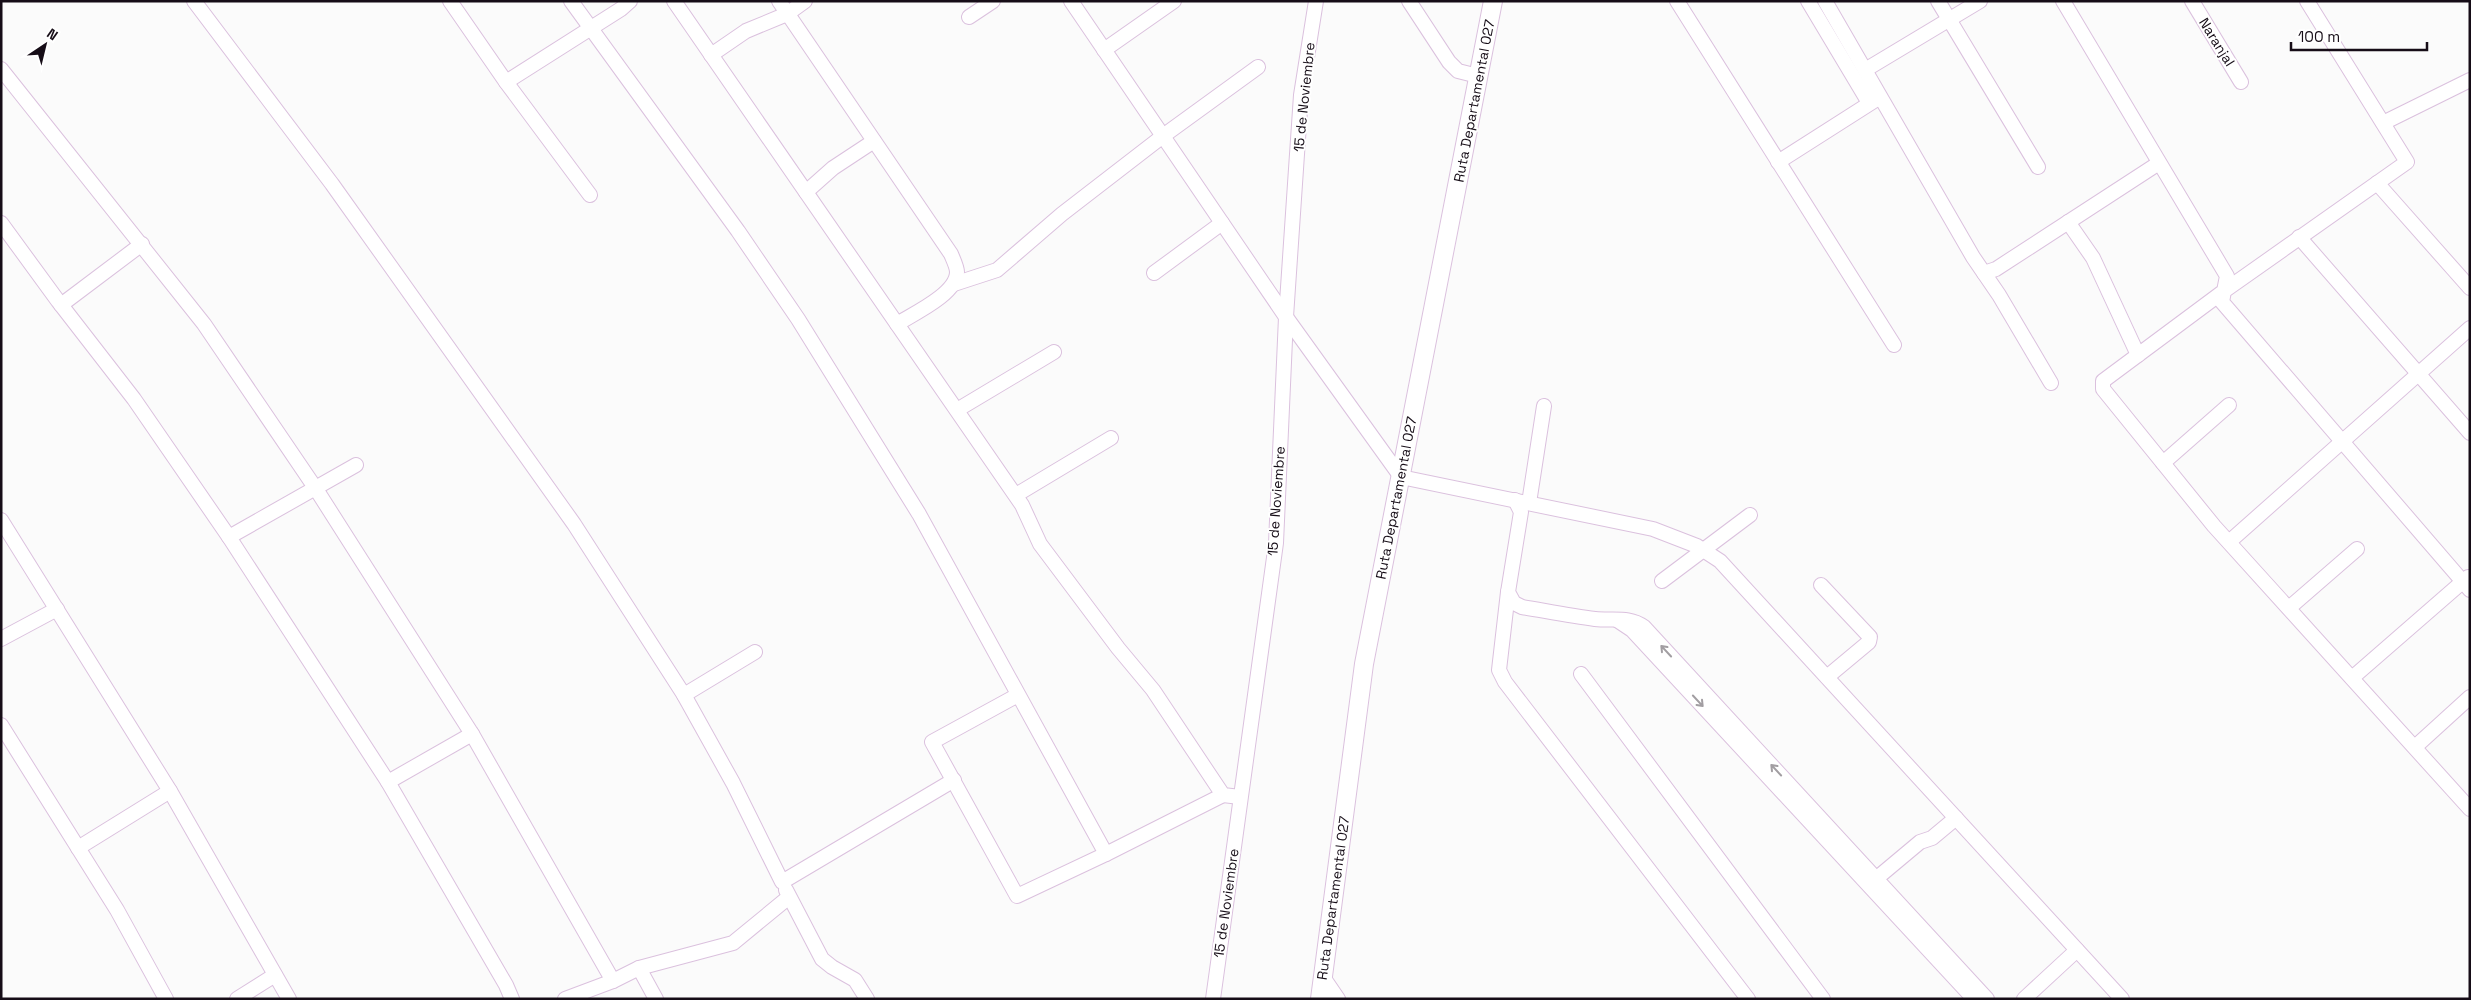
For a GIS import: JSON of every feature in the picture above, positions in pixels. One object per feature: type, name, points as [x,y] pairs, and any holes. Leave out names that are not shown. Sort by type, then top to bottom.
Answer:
[{"type":"main road","name":"Ruta Departamental 027","points":[[1320,999],[1364,664],[1493,1]]},
{"type":"street","points":[[194,1],[332,184],[574,524],[684,695],[734,783],[789,897],[822,959],[855,980],[867,999]]},
{"type":"street","points":[[450,1],[506,82],[590,194]]},
{"type":"street","points":[[571,1],[738,231],[798,319],[919,514],[1106,854]]},
{"type":"street","points":[[506,82],[630,1]]},
{"type":"street","points":[[674,1],[1016,496],[1040,544],[1118,648],[1153,690],[1223,795]]},
{"type":"street","points":[[779,1],[951,254],[957,271],[954,284]]},
{"type":"street","points":[[711,55],[746,31],[787,14],[805,1]]},
{"type":"street","points":[[969,17],[993,1]]},
{"type":"street","points":[[1071,1],[1286,317],[1400,477],[1653,529],[1705,551],[1720,560],[2122,999]]},
{"type":"street","points":[[1104,50],[1174,1]]},
{"type":"street","name":"15 de Noviembre","points":[[1213,999],[1276,543],[1286,317],[1301,95],[1316,1]]},
{"type":"street","points":[[1409,1],[1449,62],[1458,71],[1478,76]]},
{"type":"street","points":[[1677,1],[1894,345]]},
{"type":"street","points":[[1808,1],[1875,100],[1999,295],[2051,383]]},
{"type":"street","points":[[1825,1],[1864,70],[1875,100]]},
{"type":"street","points":[[1938,1],[2038,167]]},
{"type":"street","points":[[1864,70],[1980,1]]},
{"type":"street","points":[[2063,1],[2227,276],[2222,302],[2341,442],[2467,582],[2352,678]]},
{"type":"street","name":"Naranjal","points":[[2192,1],[2241,82]]},
{"type":"street","points":[[2306,1],[2407,162],[2224,290],[2103,381],[2103,389],[2229,542],[2470,809]]},
{"type":"street","points":[[897,324],[944,294],[954,284],[996,270],[1062,214],[1162,136],[1258,66]]},
{"type":"street","points":[[1,69],[142,244],[232,364],[316,489],[472,734],[613,981]]},
{"type":"street","points":[[2383,123],[2470,80]]},
{"type":"street","points":[[1778,162],[1875,100]]},
{"type":"street","points":[[806,192],[833,168],[874,141]]},
{"type":"street","points":[[1984,274],[1996,269],[2159,163]]},
{"type":"street","points":[[2377,183],[2470,288]]},
{"type":"street","points":[[1,222],[61,305],[134,399],[229,537],[388,782],[506,985],[512,999]]},
{"type":"street","points":[[2068,222],[2093,258],[2138,355]]},
{"type":"street","points":[[1154,274],[1222,223]]},
{"type":"street","points":[[2299,237],[2470,433]]},
{"type":"street","points":[[61,305],[142,244]]},
{"type":"street","points":[[2229,542],[2470,328]]},
{"type":"street","points":[[957,410],[1054,352]]},
{"type":"street","points":[[2163,463],[2229,405]]},
{"type":"street","points":[[1529,503],[1544,406]]},
{"type":"street","points":[[1016,496],[1111,438]]},
{"type":"street","points":[[229,537],[356,465]]},
{"type":"street","points":[[1515,500],[1521,512],[1508,592],[1499,670],[1505,682],[1748,999]]},
{"type":"street","points":[[1662,581],[1705,551],[1750,515]]},
{"type":"street","points":[[1,520],[170,791],[289,999]]},
{"type":"street","points":[[2289,608],[2357,548]]},
{"type":"street","points":[[1821,585],[1870,637],[1869,642],[1827,678]]},
{"type":"street","points":[[1508,592],[1514,603],[1522,607],[1597,619],[1614,619],[1624,623],[1872,882],[1988,999]]},
{"type":"street","points":[[1,639],[56,609]]},
{"type":"street","points":[[684,695],[755,652]]},
{"type":"street","points":[[1581,674],[1823,999]]},
{"type":"street","points":[[1018,695],[932,742],[1017,896],[1223,795],[1240,797]]},
{"type":"street","points":[[2415,747],[2470,697]]},
{"type":"street","points":[[1,725],[117,910],[166,999]]},
{"type":"street","points":[[388,782],[472,734]]},
{"type":"street","points":[[782,882],[954,780]]},
{"type":"street","points":[[78,848],[170,791]]},
{"type":"street","points":[[1872,882],[1920,842],[1932,838],[1956,818]]},
{"type":"street","points":[[1872,882],[1974,999]]},
{"type":"street","points":[[565,999],[613,981],[638,968],[733,943],[789,897]]},
{"type":"street","points":[[2024,999],[2077,950]]},
{"type":"street","points":[[638,968],[656,999]]},
{"type":"street","points":[[237,999],[275,975]]},
{"type":"street","points":[[1323,977],[1338,999]]}]
